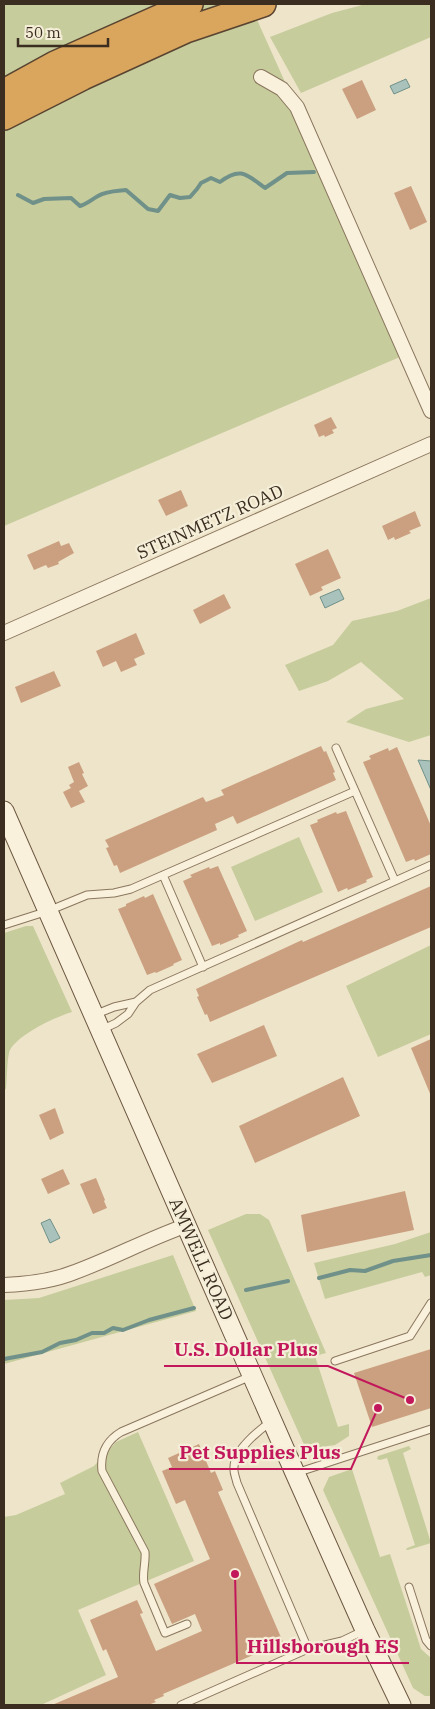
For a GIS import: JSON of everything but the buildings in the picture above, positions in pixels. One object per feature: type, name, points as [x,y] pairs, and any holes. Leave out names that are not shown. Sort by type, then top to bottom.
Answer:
[{"type":"highway","points":[[4,92],[55,64],[182,12],[263,4]]},
{"type":"highway","points":[[4,117],[83,77],[182,12]]},
{"type":"main road","name":"AMWELL ROAD","points":[[4,811],[295,1473],[365,1630],[401,1705]]},
{"type":"street","points":[[261,77],[282,89],[297,107],[431,412]]},
{"type":"street","name":"STEINMETZ ROAD","points":[[4,633],[431,444]]},
{"type":"street","points":[[4,1285],[42,1281],[75,1272],[165,1233],[186,1226]]},
{"type":"lane","points":[[336,748],[395,881]]},
{"type":"lane","points":[[4,925],[48,911],[87,895],[114,893],[131,889],[355,791]]},
{"type":"lane","points":[[97,1023],[116,1023],[128,1014],[136,1002],[150,990],[431,865]]},
{"type":"lane","points":[[163,875],[203,966]]},
{"type":"lane","points":[[97,1023],[114,1007],[136,1002]]},
{"type":"lane","points":[[335,1361],[410,1336],[431,1303]]},
{"type":"lane","points":[[187,1624],[165,1633],[143,1579],[146,1563],[145,1552],[102,1471],[102,1456],[108,1443],[121,1432],[252,1375]]},
{"type":"lane","points":[[272,1420],[247,1442],[238,1454],[233,1466],[236,1483],[308,1649]]},
{"type":"lane","points":[[295,1473],[431,1429]]},
{"type":"lane","points":[[409,1586],[426,1640],[431,1646]]},
{"type":"lane","points":[[181,1705],[308,1649],[342,1641],[365,1630]]},
{"type":"green space","points":[[4,4],[250,4],[407,354],[4,526]]},
{"type":"green space","points":[[366,4],[431,4],[431,37],[301,93],[270,37],[332,13]]},
{"type":"green space","points":[[431,598],[431,735],[409,742],[346,722],[366,709],[404,699],[361,662],[328,681],[299,691],[285,665],[333,645],[352,621],[397,611]]},
{"type":"green space","points":[[299,837],[323,892],[255,921],[231,867]]},
{"type":"green space","points":[[26,926],[33,926],[72,1012],[29,1032],[15,1044],[9,1053],[6,1089],[4,1090],[4,933]]},
{"type":"green space","points":[[431,945],[431,1034],[378,1057],[346,986]]},
{"type":"green space","points":[[246,1214],[260,1214],[269,1220],[326,1353],[315,1356],[338,1427],[349,1424],[349,1436],[335,1445],[306,1449],[208,1230]]},
{"type":"green space","points":[[431,1232],[431,1275],[425,1277],[422,1272],[325,1299],[314,1263],[395,1244]]},
{"type":"green space","points":[[173,1255],[196,1311],[4,1364],[4,1300],[39,1298]]},
{"type":"green space","points":[[138,1432],[194,1561],[78,1610],[106,1675],[41,1705],[4,1705],[4,1517],[16,1515],[65,1494],[60,1483],[94,1466],[116,1442]]},
{"type":"green space","points":[[409,1446],[411,1449],[403,1453],[431,1543],[406,1550],[415,1545],[387,1458],[377,1459],[378,1456]]},
{"type":"green space","points":[[352,1469],[380,1557],[390,1554],[421,1649],[431,1658],[431,1696],[425,1696],[413,1688],[323,1490],[329,1477]]},
{"type":"water","points":[[406,79],[410,87],[394,94],[390,86]]},
{"type":"water","points":[[339,589],[344,599],[325,608],[320,597]]},
{"type":"water","points":[[418,760],[431,761],[431,790]]},
{"type":"water","points":[[50,1219],[60,1238],[50,1243],[41,1223]]},
{"type":"waterway","points":[[18,195],[33,203],[44,199],[71,198],[80,206],[104,193],[126,190],[148,209],[158,211],[170,195],[180,198],[190,197],[201,183],[211,178],[220,182],[233,174],[239,173],[248,176],[265,188],[287,173],[314,172]]},
{"type":"waterway","points":[[319,1278],[350,1270],[365,1271],[393,1261],[431,1255]]},
{"type":"waterway","points":[[246,1290],[288,1281]]},
{"type":"waterway","points":[[4,1359],[42,1352],[60,1343],[76,1340],[92,1333],[104,1333],[113,1328],[123,1330],[149,1320],[194,1308]]},
{"type":"place","name":"U.S. Dollar Plus","points":[[410,1400]]},
{"type":"place","name":"Pet Supplies Plus","points":[[378,1408]]},
{"type":"place","name":"Hillsborough ES","points":[[235,1574]]}]
